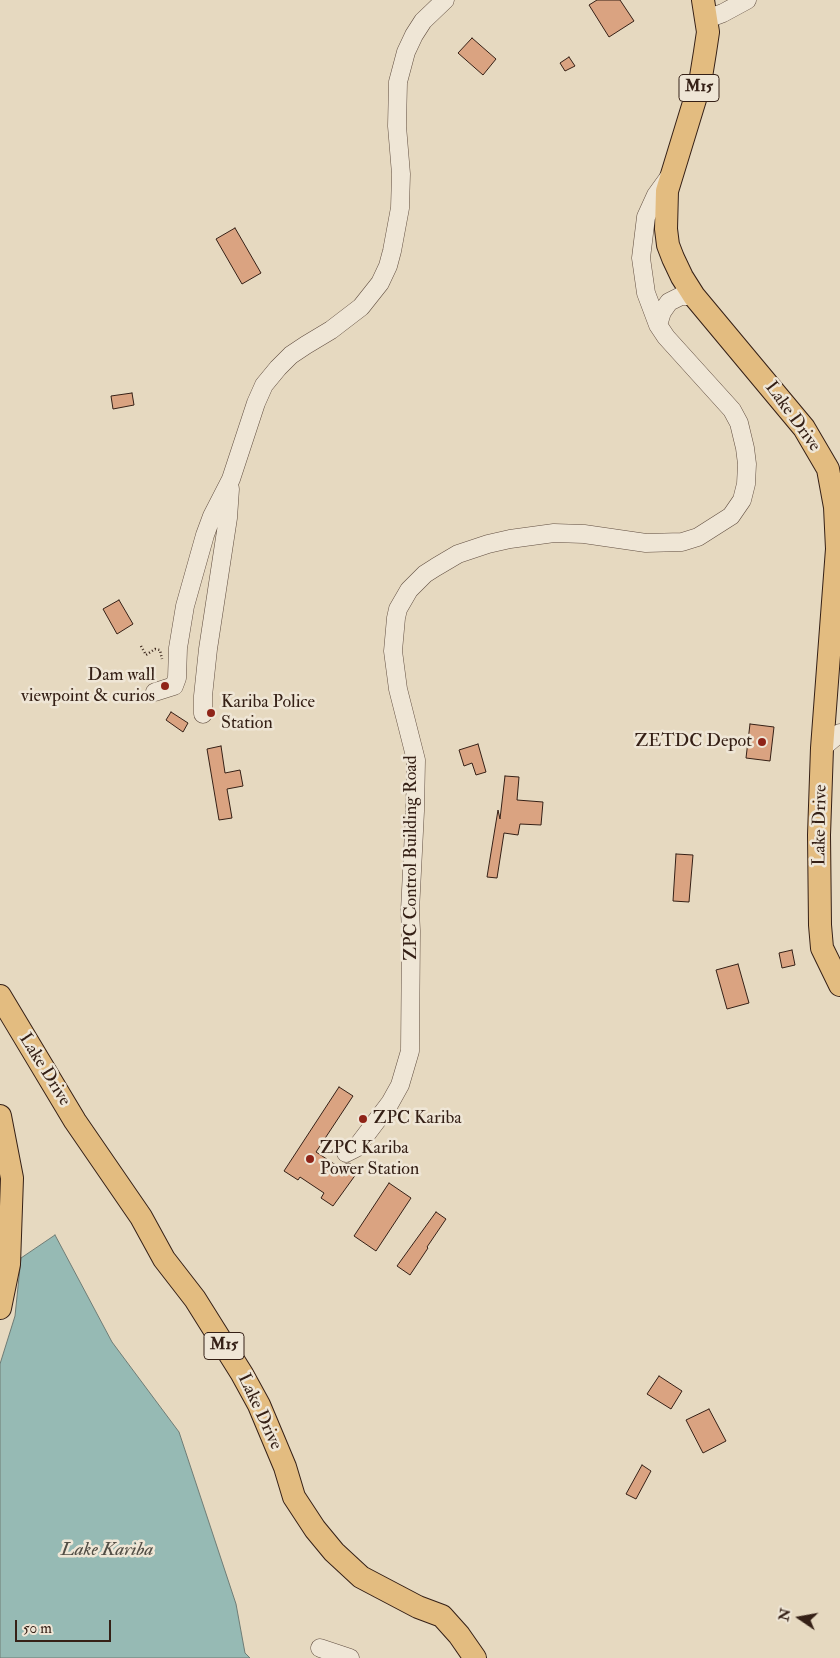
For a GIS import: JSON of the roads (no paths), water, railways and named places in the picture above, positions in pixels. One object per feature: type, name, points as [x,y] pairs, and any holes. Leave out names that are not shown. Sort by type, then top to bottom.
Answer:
[{"type":"main road","name":"Lake Drive","points":[[705,9],[708,32],[700,83],[667,191],[665,214],[668,245],[682,277],[694,296],[804,428],[828,469],[835,508],[837,549],[822,748],[819,834],[820,925],[822,948],[840,985]]},
{"type":"main road","name":"Lake Drive","points":[[0,996],[75,1121],[141,1218],[164,1259],[195,1299],[242,1374],[259,1405],[294,1497],[315,1529],[334,1552],[361,1577],[418,1607],[442,1616],[459,1635],[475,1658]]},
{"type":"main road","points":[[0,1116],[12,1178],[5,1233],[9,1264],[0,1308]]},
{"type":"street","points":[[155,692],[174,686],[177,678],[178,648],[185,606],[205,535],[212,516],[231,479],[256,403],[264,385],[292,355],[361,308],[376,288],[388,266],[400,208],[401,174],[398,82],[406,52],[414,36],[423,21],[445,0]]},
{"type":"street","points":[[705,9],[723,13],[747,0]]},
{"type":"street","name":"ZPC Control Building Road","points":[[346,1153],[356,1148],[390,1103],[400,1086],[410,1051],[410,910],[416,760],[398,689],[392,651],[398,609],[409,590],[424,574],[458,554],[510,538],[554,533],[584,534],[646,543],[682,542],[698,536],[731,516],[742,500],[746,484],[746,448],[739,423],[732,410],[666,337],[658,325],[646,293],[641,258],[646,217],[656,195],[672,172]]},
{"type":"street","points":[[658,325],[662,312],[670,302],[681,296],[694,296]]},
{"type":"street","points":[[203,714],[208,649],[228,518],[231,479]]},
{"type":"street","points":[[822,748],[840,733]]},
{"type":"street","points":[[320,1648],[350,1658]]},
{"type":"water","name":"Lake Kariba","points":[[55,1235],[112,1342],[179,1432],[236,1604],[245,1653],[250,1658],[0,1658],[0,1364],[15,1316],[21,1258]]},
{"type":"place","name":"Dam wall viewpoint & curios","points":[[165,686]]},
{"type":"place","name":"Kariba Police Station","points":[[211,713]]},
{"type":"place","name":"ZETDC Depot","points":[[762,742]]},
{"type":"place","name":"ZPC Kariba","points":[[363,1119]]},
{"type":"place","name":"ZPC Kariba Power Station","points":[[310,1159]]}]
